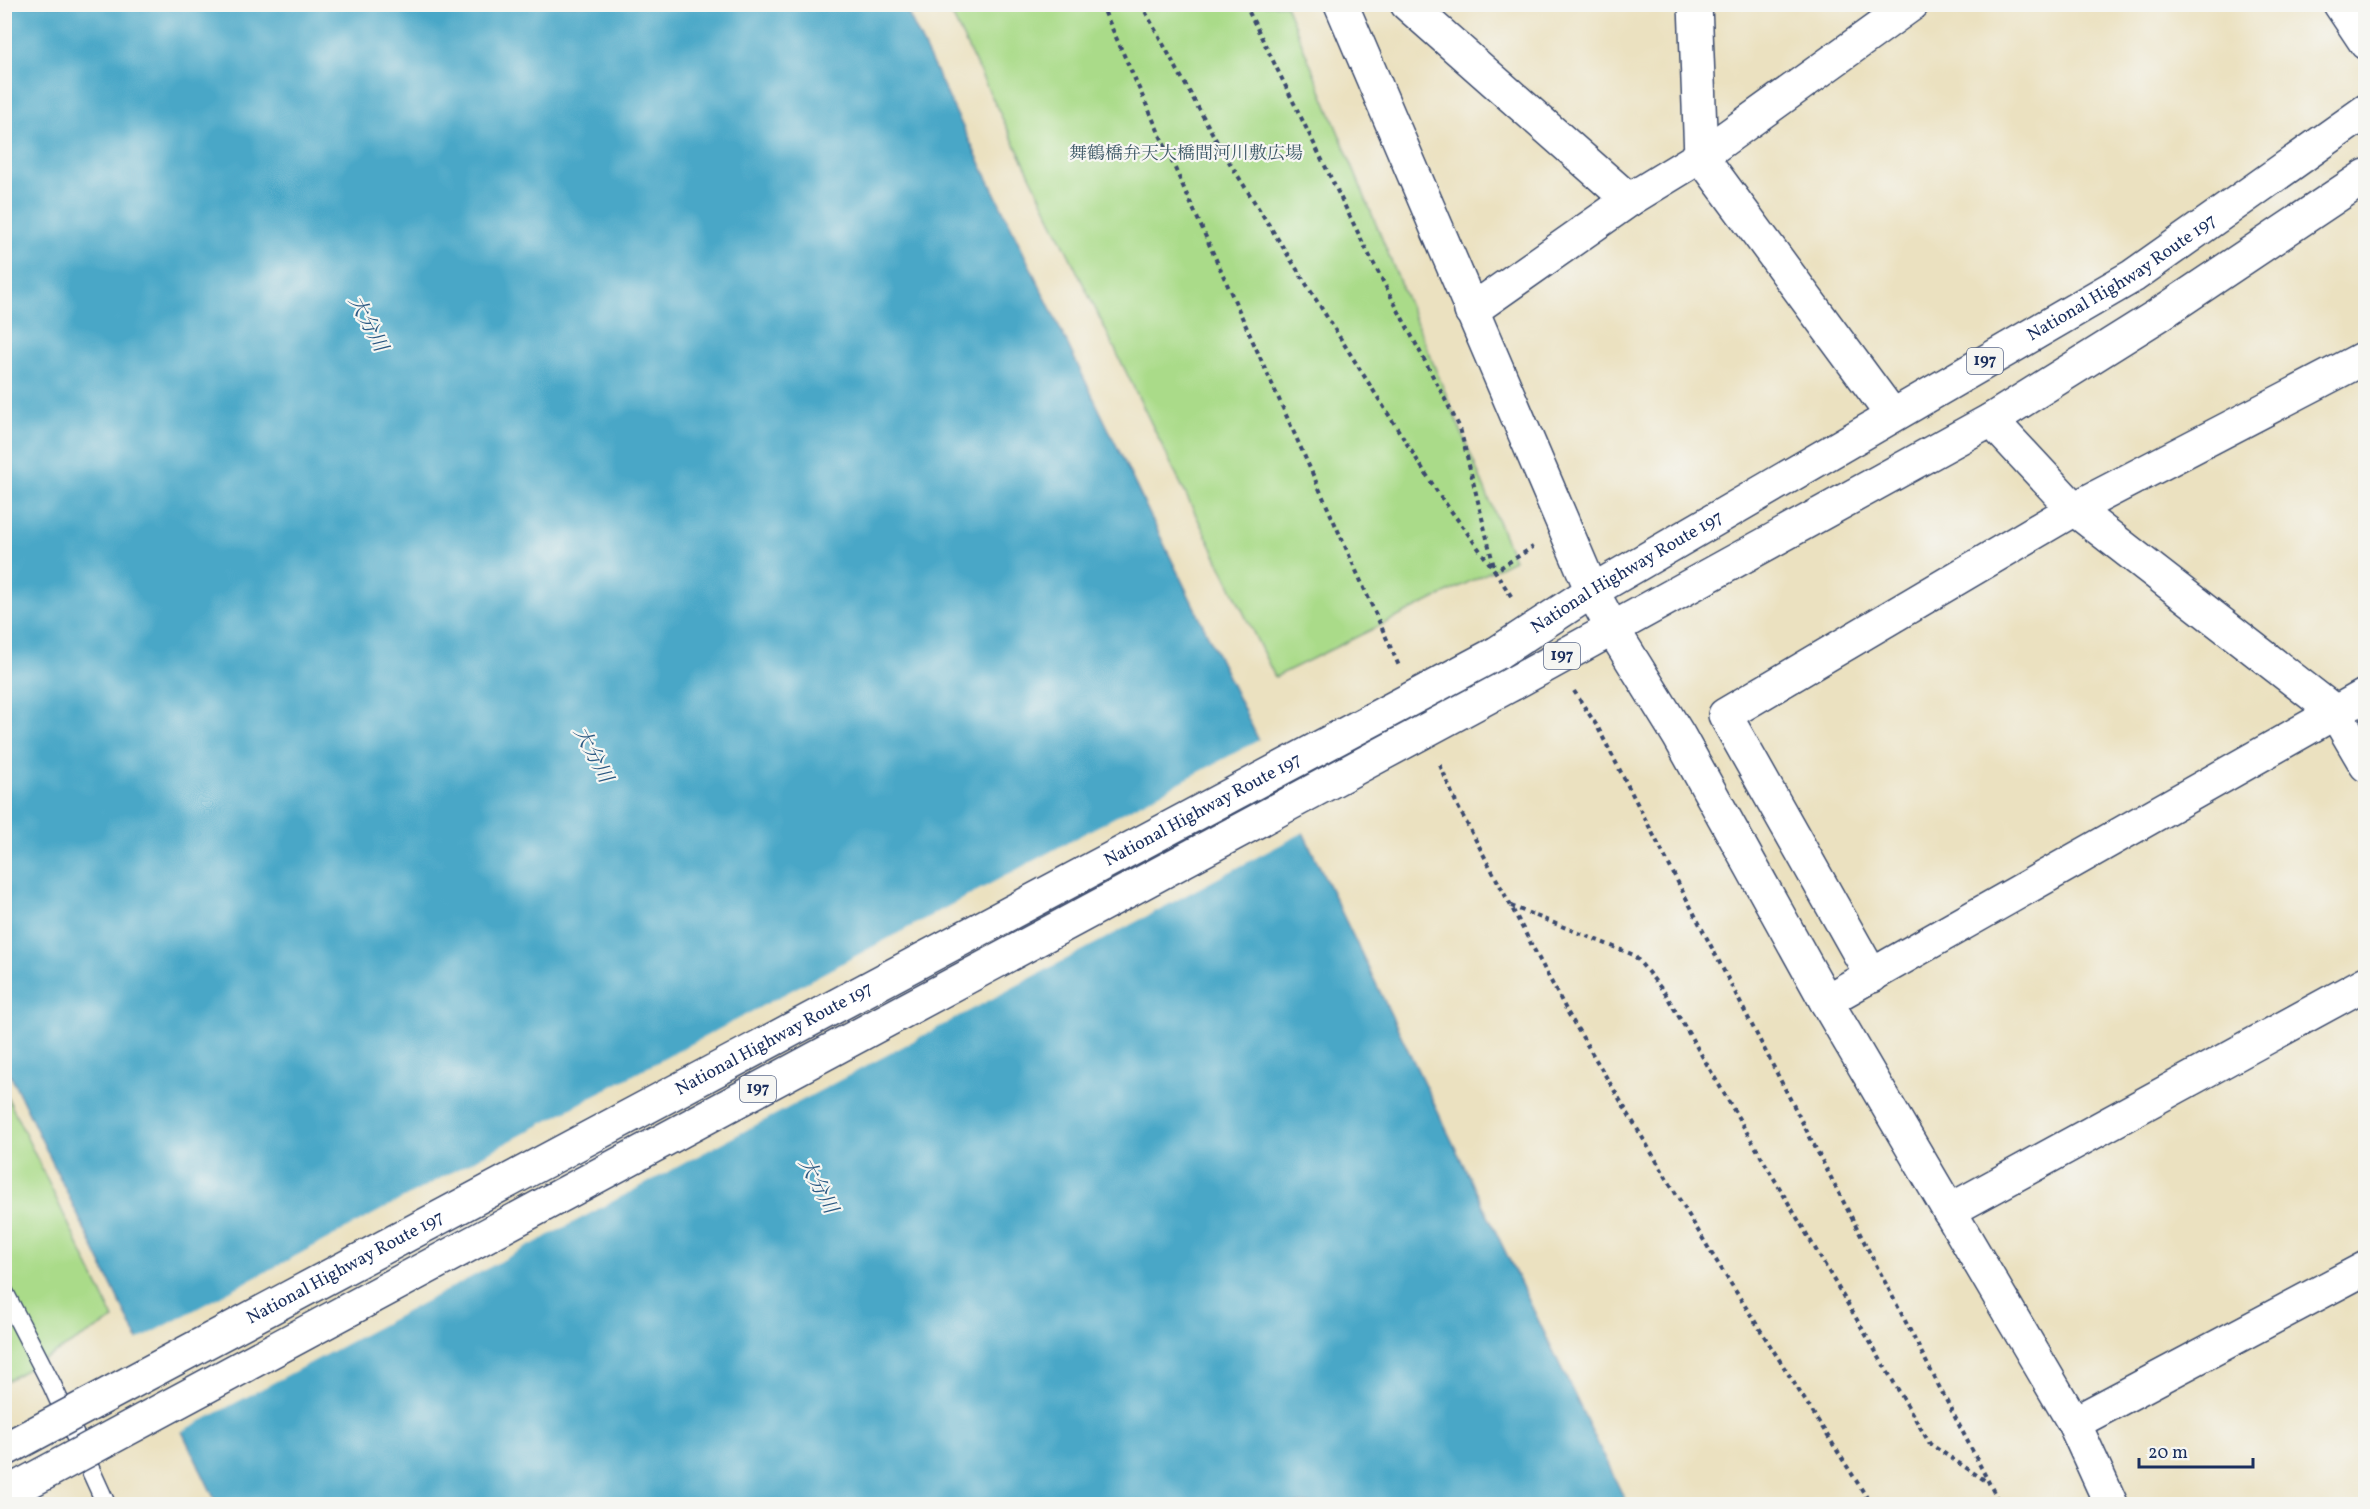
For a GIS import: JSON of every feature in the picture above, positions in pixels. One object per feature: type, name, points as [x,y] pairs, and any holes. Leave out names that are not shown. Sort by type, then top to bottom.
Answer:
[{"type":"main road","points":[[1341,4],[1592,591],[1678,736],[1826,1001],[2074,1423],[2111,1504]]},
{"type":"main road","points":[[1407,4],[1629,200]]},
{"type":"main road","points":[[1695,4],[1701,156],[1892,415]]},
{"type":"main road","points":[[1471,311],[1629,200],[1701,156],[1912,4]]},
{"type":"main road","points":[[2340,4],[2366,43]]},
{"type":"main road","name":"National Highway Route 197","points":[[4,1450],[1497,653],[1592,591],[2133,276],[2366,111]]},
{"type":"main road","name":"National Highway Route 197","points":[[4,1495],[1512,684],[1991,420],[2157,316],[2366,176]]},
{"type":"main road","points":[[1872,976],[1725,715],[2074,509],[2366,357]]},
{"type":"main road","points":[[1991,420],[2074,509],[2335,712],[2366,765]]},
{"type":"main road","points":[[1826,1001],[2366,695]]},
{"type":"main road","points":[[1950,1211],[2366,983]]},
{"type":"main road","points":[[2074,1423],[2366,1268]]},
{"type":"lane","points":[[4,1292],[52,1385],[106,1504]]},
{"type":"path","points":[[1101,4],[1402,674]]},
{"type":"path","points":[[1141,4],[1221,149],[1438,493],[1495,571]]},
{"type":"path","points":[[1245,4],[1366,249],[1460,428],[1495,571]]},
{"type":"path","points":[[1495,571],[1564,527]]},
{"type":"path","points":[[1597,726],[2000,1504]]},
{"type":"path","points":[[1439,762],[1457,806],[1568,1013],[1712,1254],[1871,1504]]},
{"type":"path","points":[[1511,906],[1634,955],[1659,985],[1930,1444],[1989,1484]]},
{"type":"green space","name":"舞鶴橋弁天大橋間河川敷広場","points":[[947,5],[1286,5],[1514,560],[1275,677]]},
{"type":"green space","points":[[4,1090],[114,1319],[5,1382],[4,1382]]},
{"type":"water","name":"大分川","points":[[5,5],[904,5],[1627,1504],[217,1504],[5,1064]]},
{"type":"pier","points":[[1261,739],[1306,831],[179,1433],[135,1342]]}]
